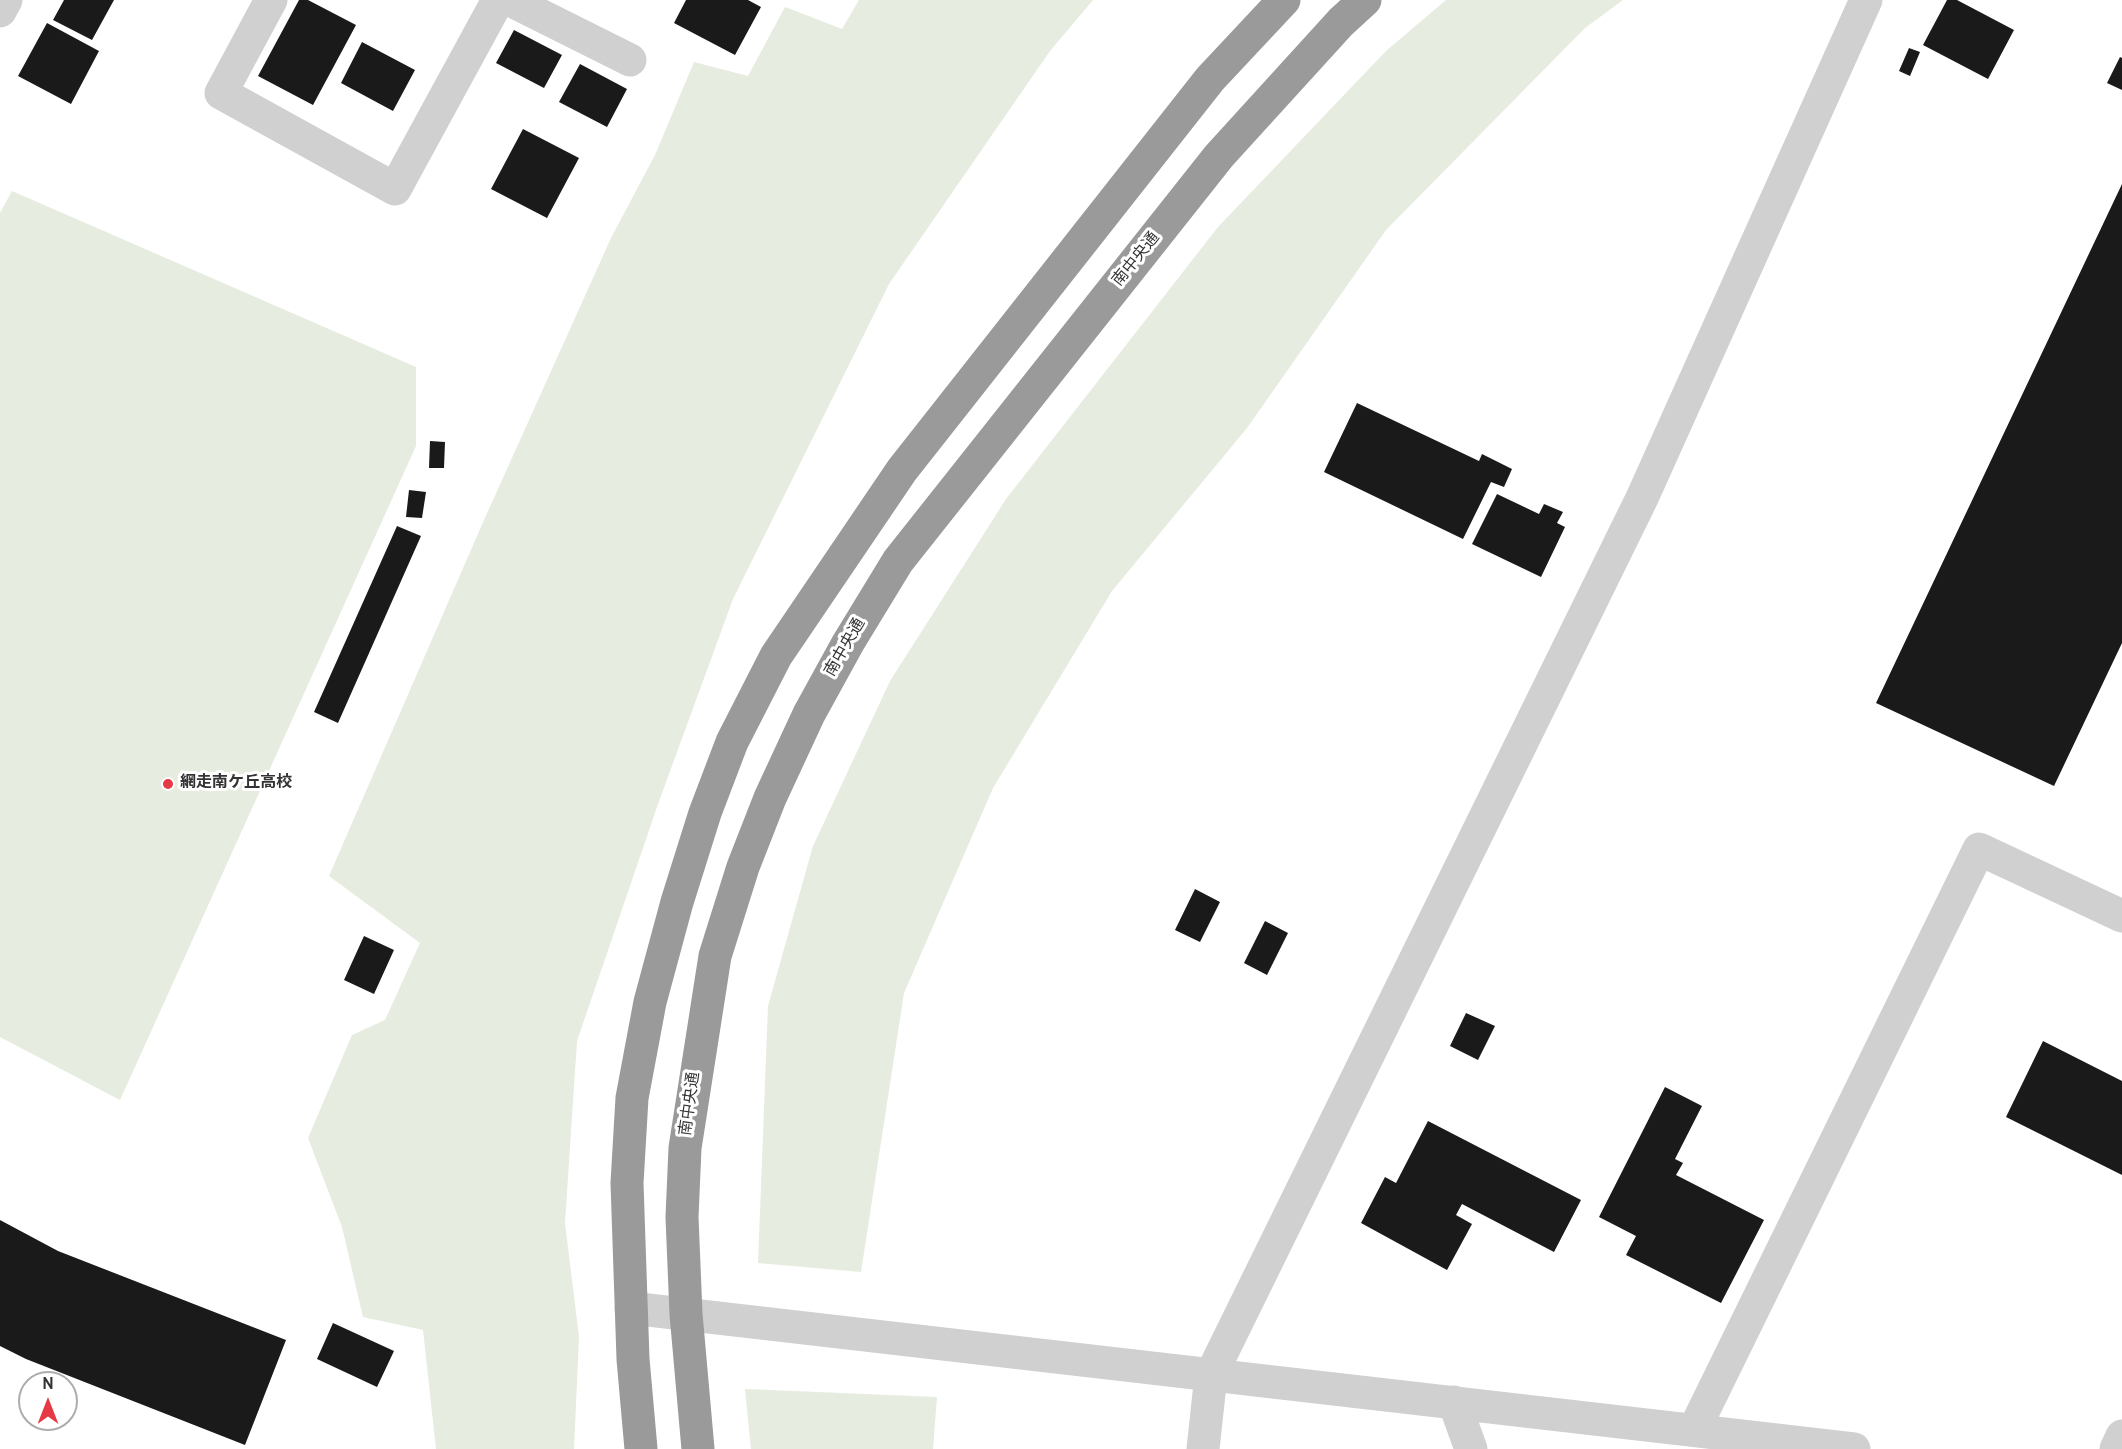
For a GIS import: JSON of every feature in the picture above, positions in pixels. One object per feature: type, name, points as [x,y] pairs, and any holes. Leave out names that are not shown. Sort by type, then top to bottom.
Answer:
[{"type":"highway","points":[[641,1449],[631,1308],[627,1183],[632,1098],[650,1002],[677,902],[705,813],[732,742],[776,656],[902,470],[1210,79],[1284,0]]},
{"type":"highway","name":"南中央通","points":[[698,1449],[686,1314],[682,1217],[685,1148],[715,956],[742,867],[770,798],[809,714],[848,643],[898,561],[1220,156],[1341,22],[1365,0]]},
{"type":"street","points":[[0,10],[6,0]]},
{"type":"street","points":[[271,0],[221,93],[395,189],[498,0]]},
{"type":"street","points":[[510,0],[630,60]]},
{"type":"street","points":[[1203,1449],[1211,1375],[1642,498],[1866,0]]},
{"type":"street","points":[[1694,1430],[1978,849],[2122,916]]},
{"type":"street","points":[[631,1308],[1854,1449]]},
{"type":"street","points":[[1454,1402],[1471,1449]]},
{"type":"street","points":[[2116,1449],[2122,1436]]},
{"type":"shaded area","points":[[859,0],[1093,0],[1050,51],[889,284],[733,599],[658,804],[577,1041],[565,1223],[579,1337],[574,1449],[436,1449],[423,1330],[363,1317],[342,1227],[308,1138],[352,1035],[385,1020],[420,943],[329,876],[484,520],[611,238],[655,155],[694,62],[748,76],[785,7],[842,29]]},
{"type":"shaded area","points":[[1446,0],[1623,0],[1585,28],[1386,230],[1247,428],[1112,591],[993,788],[904,993],[861,1272],[758,1263],[768,1006],[813,846],[890,681],[1006,499],[1218,227],[1386,51]]},
{"type":"shaded area","points":[[12,191],[416,367],[416,446],[120,1100],[0,1037],[0,213]]},
{"type":"shaded area","points":[[745,1389],[937,1397],[933,1449],[751,1449]]},
{"type":"building","points":[[64,0],[114,0],[92,40],[53,20]]},
{"type":"building","points":[[299,0],[308,0],[356,25],[313,105],[258,76]]},
{"type":"building","points":[[686,0],[748,0],[761,7],[735,55],[674,23]]},
{"type":"building","points":[[1947,0],[1957,0],[2014,30],[1988,79],[1923,45]]},
{"type":"building","points":[[47,23],[99,51],[71,104],[18,76]]},
{"type":"building","points":[[514,30],[562,55],[544,88],[496,63]]},
{"type":"building","points":[[362,42],[415,70],[393,111],[341,83]]},
{"type":"building","points":[[1909,48],[1920,52],[1910,76],[1899,71]]},
{"type":"building","points":[[2120,57],[2122,58],[2122,90],[2107,83]]},
{"type":"building","points":[[580,64],[627,89],[607,127],[559,102]]},
{"type":"building","points":[[523,129],[579,158],[547,218],[491,189]]},
{"type":"building","points":[[2122,184],[2122,643],[2054,786],[1876,703]]},
{"type":"building","points":[[1357,403],[1479,461],[1482,454],[1512,469],[1504,487],[1491,482],[1463,539],[1324,472]]},
{"type":"building","points":[[430,441],[445,442],[444,468],[429,468]]},
{"type":"building","points":[[409,490],[426,492],[422,518],[406,517]]},
{"type":"building","points":[[1497,494],[1539,514],[1544,504],[1563,512],[1557,523],[1565,527],[1541,577],[1472,544]]},
{"type":"building","points":[[397,526],[421,536],[338,723],[314,712]]},
{"type":"building","points":[[1195,889],[1220,902],[1200,942],[1175,930]]},
{"type":"building","points":[[1265,921],[1288,933],[1267,975],[1244,963]]},
{"type":"building","points":[[364,936],[394,950],[374,994],[344,980]]},
{"type":"building","points":[[1466,1013],[1495,1026],[1478,1060],[1450,1046]]},
{"type":"building","points":[[2043,1041],[2122,1081],[2122,1175],[2006,1117]]},
{"type":"building","points":[[1665,1087],[1702,1106],[1675,1159],[1683,1163],[1676,1175],[1764,1220],[1721,1303],[1626,1255],[1636,1236],[1599,1217]]},
{"type":"building","points":[[1428,1121],[1581,1200],[1554,1252],[1462,1204],[1456,1215],[1472,1224],[1447,1270],[1361,1223],[1385,1177],[1396,1183]]},
{"type":"building","points":[[0,1220],[58,1251],[286,1340],[245,1445],[78,1379],[78,1371],[57,1371],[0,1346]]},
{"type":"building","points":[[333,1323],[394,1351],[377,1387],[317,1359]]},
{"type":"place","name":"網走南ケ丘高校","points":[[168,784]]}]
